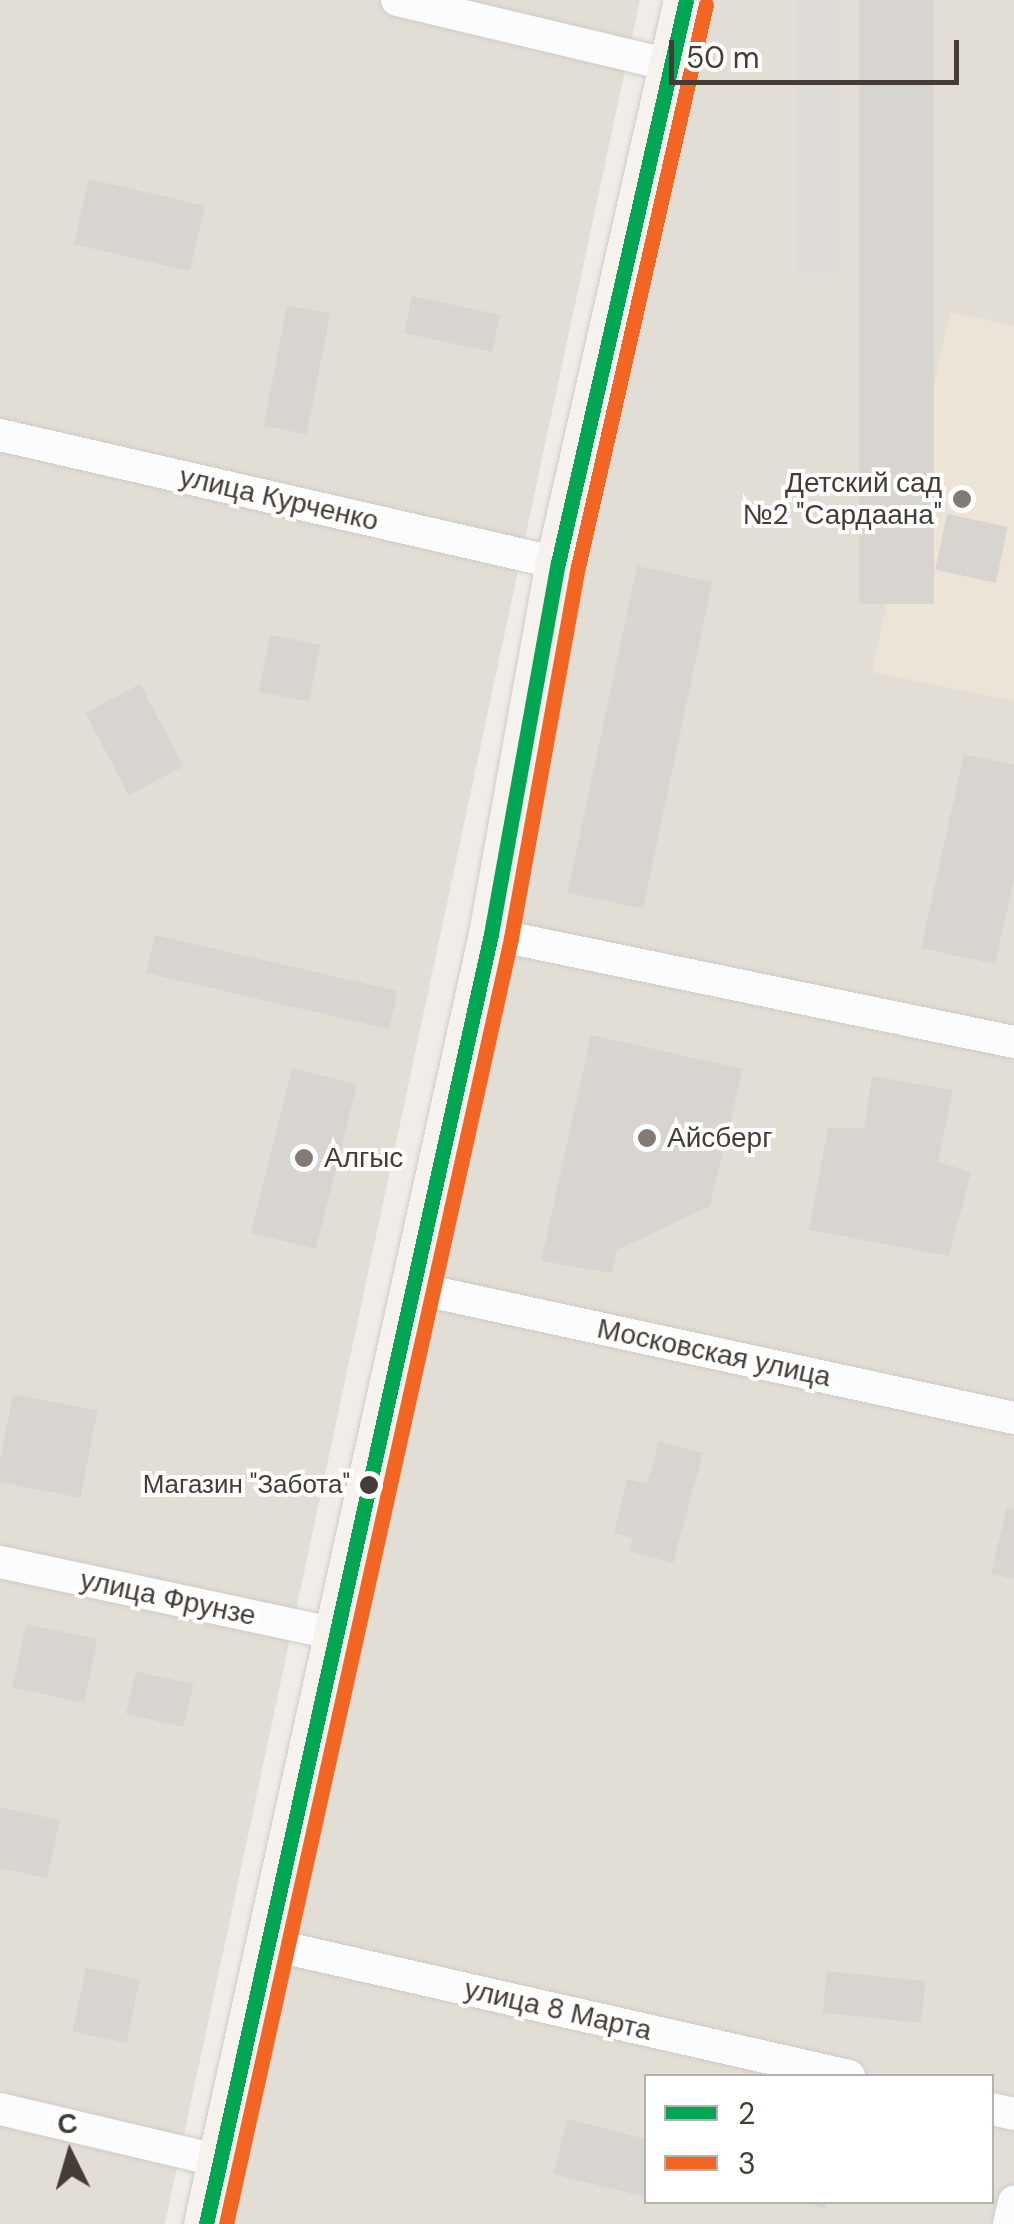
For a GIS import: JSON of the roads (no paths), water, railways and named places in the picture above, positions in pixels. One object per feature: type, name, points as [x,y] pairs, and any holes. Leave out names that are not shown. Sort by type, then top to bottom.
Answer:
[{"type":"main road","points":[[206,2224],[490,934],[558,563],[686,0]]},
{"type":"street","points":[[397,0],[674,66]]},
{"type":"street","name":"улица Курченко","points":[[0,436],[558,563]]},
{"type":"street","points":[[490,934],[1014,1042]]},
{"type":"street","name":"Московская улица","points":[[414,1288],[1014,1418]]},
{"type":"street","name":"улица Фрунзе","points":[[0,1562],[336,1634]]},
{"type":"street","name":"улица 8 Марта","points":[[268,1944],[840,2074]]},
{"type":"street","points":[[0,2109],[220,2161]]},
{"type":"street","points":[[1009,2224],[1014,2202]]},
{"type":"place","name":"Детский сад №2 \"Сардаана\"","points":[[962,499]]},
{"type":"place","name":"Айсберг","points":[[647,1138]]},
{"type":"place","name":"Алгыс","points":[[304,1158]]},
{"type":"place","name":"Магазин \"Забота\"","points":[[369,1485]]}]
